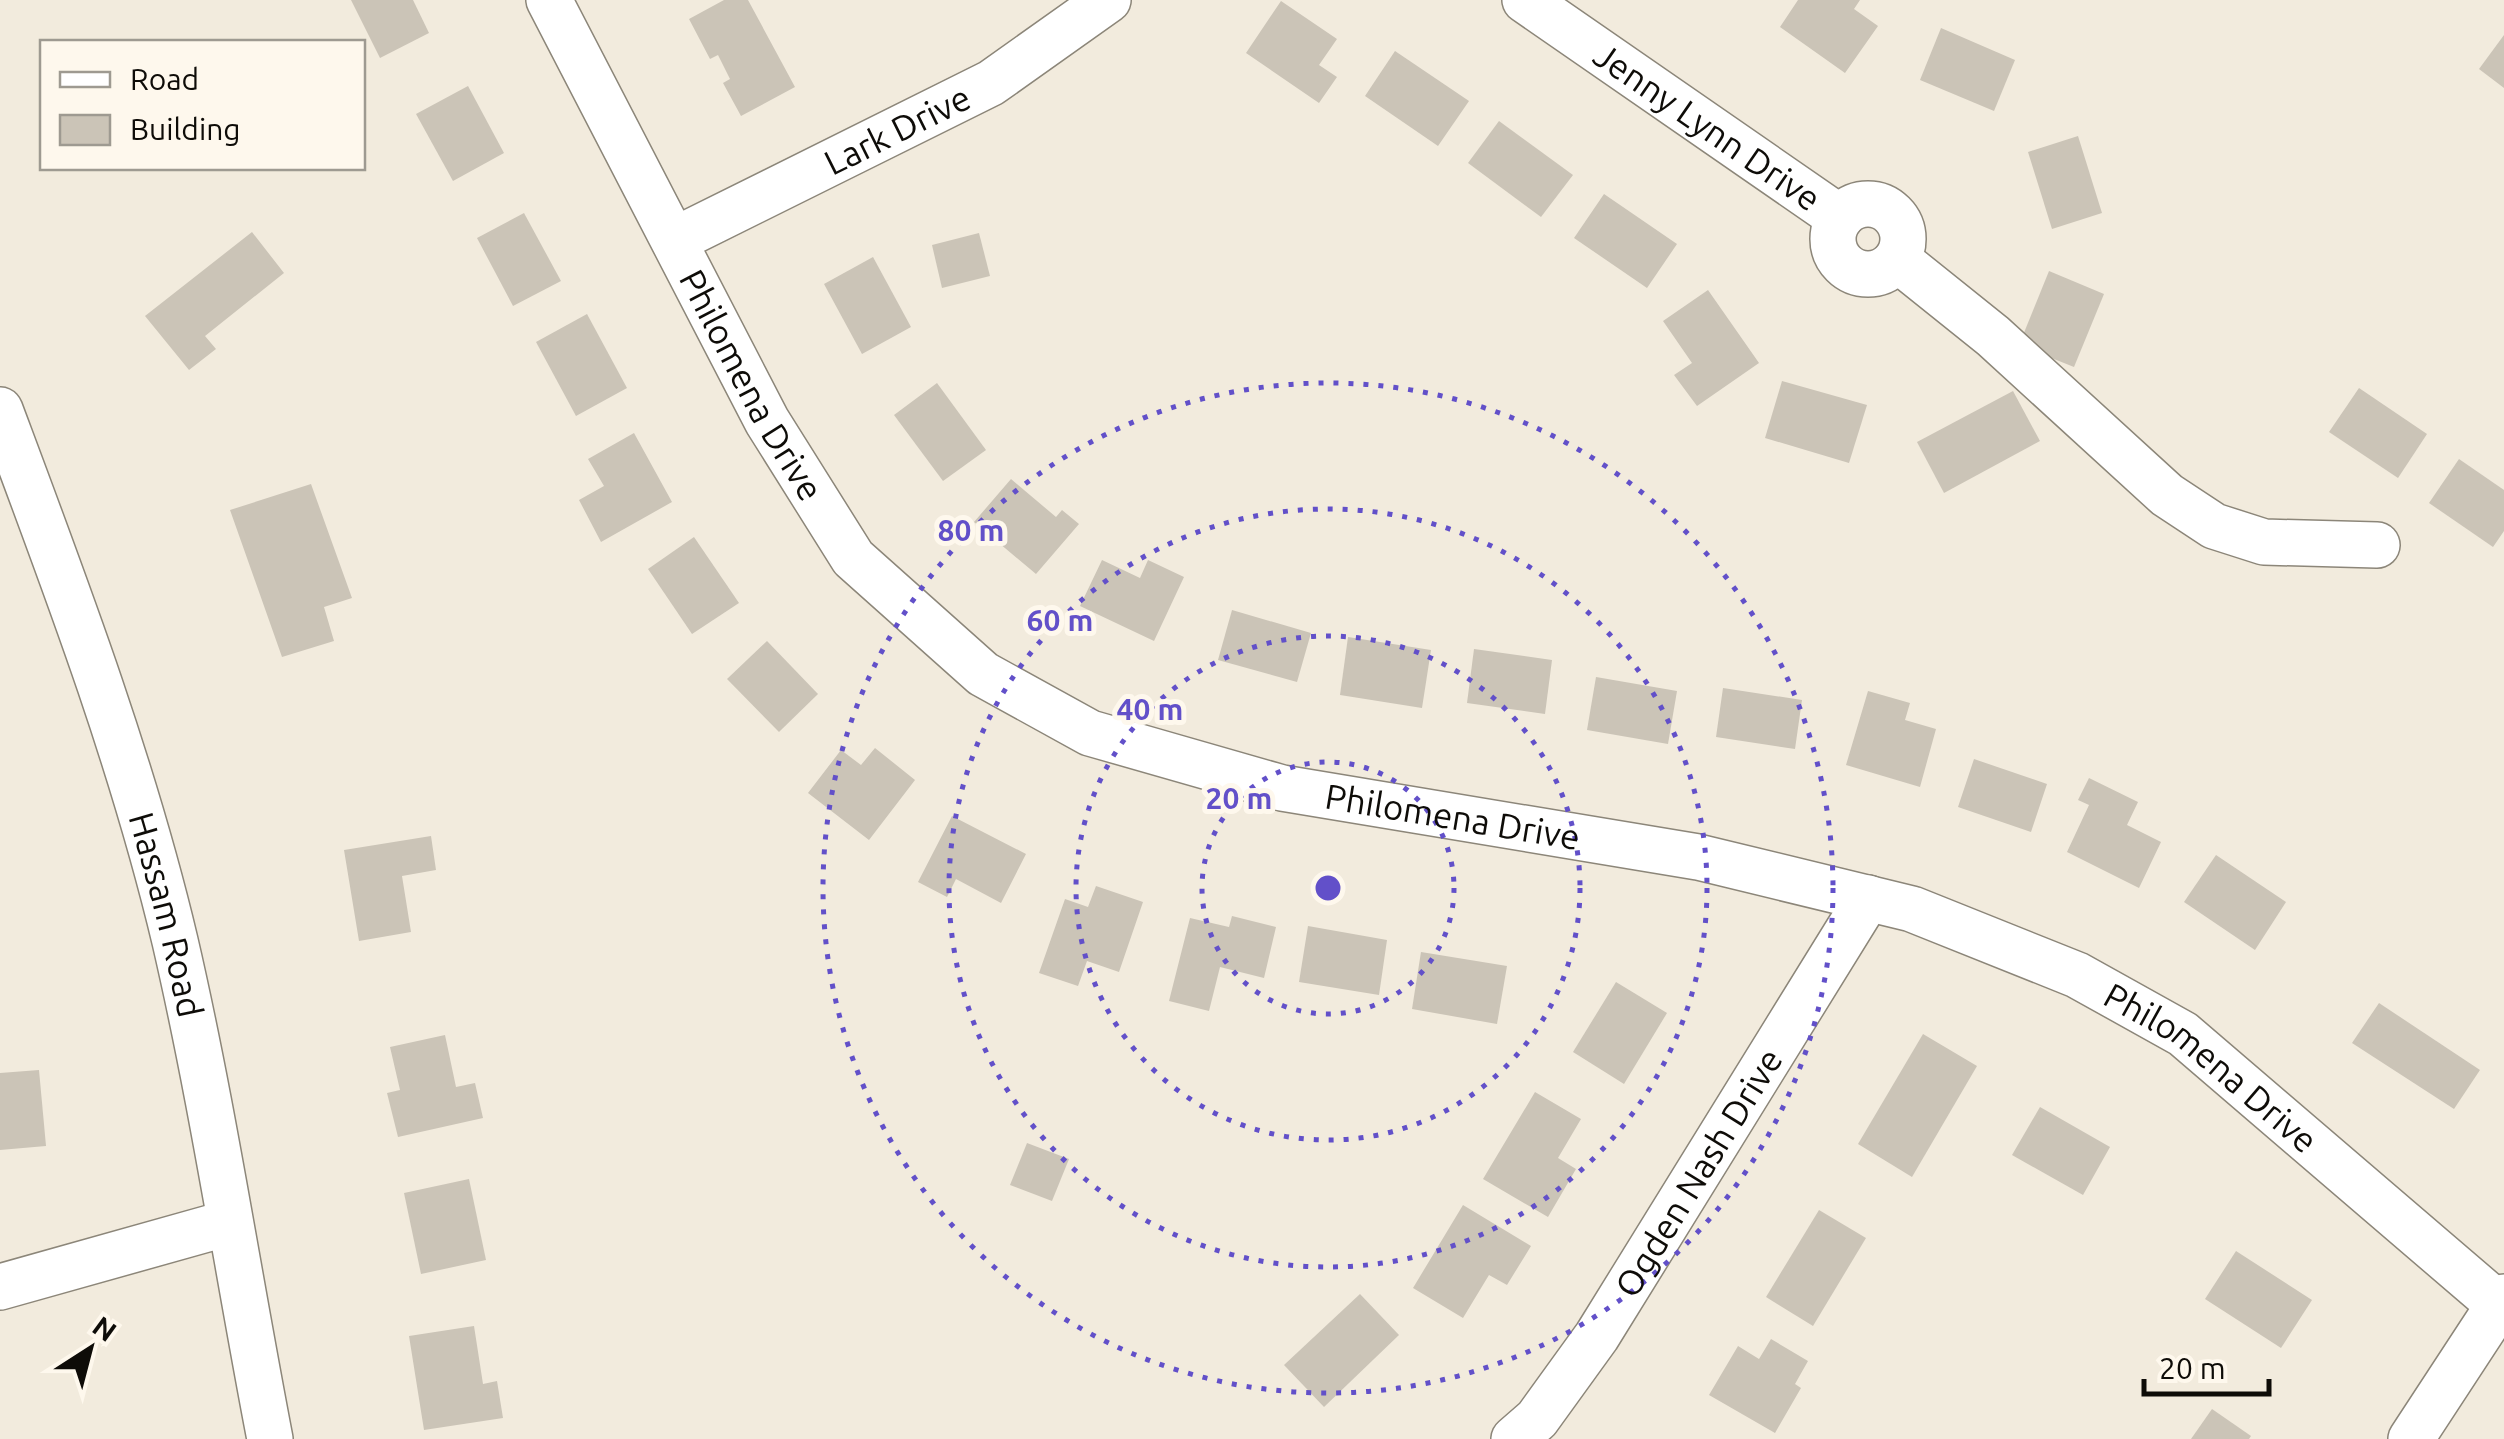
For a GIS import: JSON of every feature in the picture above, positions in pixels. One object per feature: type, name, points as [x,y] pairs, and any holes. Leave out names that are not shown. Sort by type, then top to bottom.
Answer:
[{"type":"street","name":"Philomena Drive","points":[[549,0],[767,422],[854,558],[983,674],[1090,733],[1282,788],[1698,856],[1912,909],[2077,975],[2183,1034],[2502,1301]]},
{"type":"street","name":"Lark Drive","points":[[675,240],[992,83],[1108,0]]},
{"type":"street","name":"Jenny Lynn Drive","points":[[1525,0],[1840,218],[1834,245],[1848,268],[1874,274],[1898,259],[1993,336],[2167,495],[2214,526],[2264,542],[2377,545]]},
{"type":"street","name":"Hassam Road","points":[[0,410],[68,593],[136,800],[175,942],[270,1439]]},
{"type":"street","name":"Ogden Nash Drive","points":[[1514,1439],[1536,1419],[1597,1336],[1868,898]]},
{"type":"street","points":[[0,1287],[228,1223]]},
{"type":"street","points":[[2412,1439],[2502,1301]]},
{"type":"building","points":[[351,0],[413,0],[429,33],[380,58]]},
{"type":"building","points":[[724,0],[748,0],[795,87],[741,116],[723,83],[730,79],[718,55],[710,59],[689,19]]},
{"type":"building","points":[[1798,0],[1860,0],[1854,9],[1878,26],[1845,73],[1780,27]]},
{"type":"building","points":[[1281,1],[1337,39],[1319,65],[1337,77],[1319,103],[1246,53]]},
{"type":"building","points":[[1941,28],[2015,60],[1994,111],[1920,80]]},
{"type":"building","points":[[2504,35],[2504,88],[2479,69]]},
{"type":"building","points":[[1395,51],[1469,101],[1438,146],[1365,96]]},
{"type":"building","points":[[468,86],[504,153],[453,181],[416,114]]},
{"type":"building","points":[[1499,121],[1573,175],[1541,217],[1468,163]]},
{"type":"building","points":[[2078,136],[2102,213],[2052,229],[2028,152]]},
{"type":"building","points":[[1604,194],[1677,244],[1647,288],[1574,238]]},
{"type":"building","points":[[524,213],[561,281],[513,306],[477,238]]},
{"type":"building","points":[[252,232],[284,273],[205,336],[216,349],[189,370],[145,316]]},
{"type":"building","points":[[979,233],[990,276],[942,288],[932,245]]},
{"type":"building","points":[[873,257],[911,327],[862,354],[824,284]]},
{"type":"building","points":[[2049,271],[2104,294],[2074,367],[2019,345]]},
{"type":"building","points":[[1708,290],[1759,363],[1697,406],[1674,375],[1692,363],[1663,321]]},
{"type":"building","points":[[587,314],[627,388],[576,416],[536,342]]},
{"type":"building","points":[[1782,381],[1867,405],[1849,463],[1765,438]]},
{"type":"building","points":[[937,383],[986,450],[943,481],[894,415]]},
{"type":"building","points":[[2359,388],[2427,434],[2398,478],[2329,432]]},
{"type":"building","points":[[2013,391],[2040,441],[1944,493],[1917,442]]},
{"type":"building","points":[[634,433],[672,502],[601,542],[579,500],[604,486],[588,459]]},
{"type":"building","points":[[2459,459],[2504,490],[2504,531],[2493,547],[2429,503]]},
{"type":"building","points":[[1011,479],[1056,517],[1062,510],[1079,524],[1036,574],[974,522]]},
{"type":"building","points":[[311,484],[352,598],[324,607],[334,641],[282,657],[230,510]]},
{"type":"building","points":[[694,537],[739,603],[692,634],[648,569]]},
{"type":"building","points":[[1102,560],[1140,578],[1148,560],[1184,577],[1154,641],[1080,606]]},
{"type":"building","points":[[1232,610],[1311,633],[1297,682],[1218,660]]},
{"type":"building","points":[[1348,637],[1431,650],[1422,708],[1340,695]]},
{"type":"building","points":[[767,641],[818,694],[779,732],[727,679]]},
{"type":"building","points":[[1474,649],[1552,660],[1545,714],[1467,703]]},
{"type":"building","points":[[1596,677],[1677,691],[1668,744],[1587,730]]},
{"type":"building","points":[[1723,688],[1802,700],[1795,749],[1716,737]]},
{"type":"building","points":[[1868,691],[1910,703],[1905,720],[1936,729],[1920,787],[1846,765]]},
{"type":"building","points":[[875,748],[915,780],[869,840],[808,793],[841,750],[861,765]]},
{"type":"building","points":[[1974,759],[2047,784],[2031,832],[1958,807]]},
{"type":"building","points":[[2089,778],[2138,802],[2127,825],[2161,842],[2139,888],[2067,852],[2089,805],[2078,800]]},
{"type":"building","points":[[952,816],[1026,854],[1001,903],[956,879],[947,897],[918,882]]},
{"type":"building","points":[[431,836],[436,870],[402,876],[411,932],[359,941],[344,850]]},
{"type":"building","points":[[2216,855],[2286,902],[2255,950],[2184,902]]},
{"type":"building","points":[[1096,886],[1143,902],[1119,972],[1087,961],[1078,986],[1039,973],[1065,899],[1088,907]]},
{"type":"building","points":[[1232,916],[1276,927],[1264,978],[1220,967],[1209,1011],[1169,1001],[1190,918],[1229,927]]},
{"type":"building","points":[[1308,926],[1387,940],[1379,995],[1299,982]]},
{"type":"building","points":[[1421,952],[1507,966],[1497,1024],[1412,1009]]},
{"type":"building","points":[[1616,982],[1667,1013],[1624,1084],[1573,1052]]},
{"type":"building","points":[[2379,1003],[2480,1070],[2454,1109],[2352,1043]]},
{"type":"building","points":[[1923,1034],[1977,1066],[1912,1177],[1858,1144]]},
{"type":"building","points":[[445,1035],[456,1087],[475,1083],[483,1118],[398,1137],[387,1093],[400,1090],[390,1047]]},
{"type":"building","points":[[39,1070],[46,1146],[0,1150],[0,1073]]},
{"type":"building","points":[[1535,1092],[1581,1119],[1558,1158],[1576,1169],[1548,1217],[1483,1179]]},
{"type":"building","points":[[2040,1107],[2110,1147],[2083,1195],[2012,1155]]},
{"type":"building","points":[[1027,1143],[1069,1159],[1052,1201],[1010,1185]]},
{"type":"building","points":[[469,1179],[486,1260],[421,1274],[404,1193]]},
{"type":"building","points":[[1463,1205],[1531,1246],[1507,1285],[1489,1275],[1463,1318],[1413,1288]]},
{"type":"building","points":[[1819,1210],[1866,1238],[1813,1326],[1766,1297]]},
{"type":"building","points":[[2236,1251],[2312,1300],[2281,1348],[2205,1299]]},
{"type":"building","points":[[1360,1294],[1399,1335],[1324,1407],[1284,1365]]},
{"type":"building","points":[[474,1326],[483,1384],[497,1381],[503,1418],[424,1430],[409,1336]]},
{"type":"building","points":[[1771,1339],[1808,1361],[1795,1384],[1801,1388],[1775,1433],[1709,1395],[1738,1346],[1759,1359]]},
{"type":"building","points":[[2212,1409],[2251,1436],[2249,1439],[2191,1439]]}]
